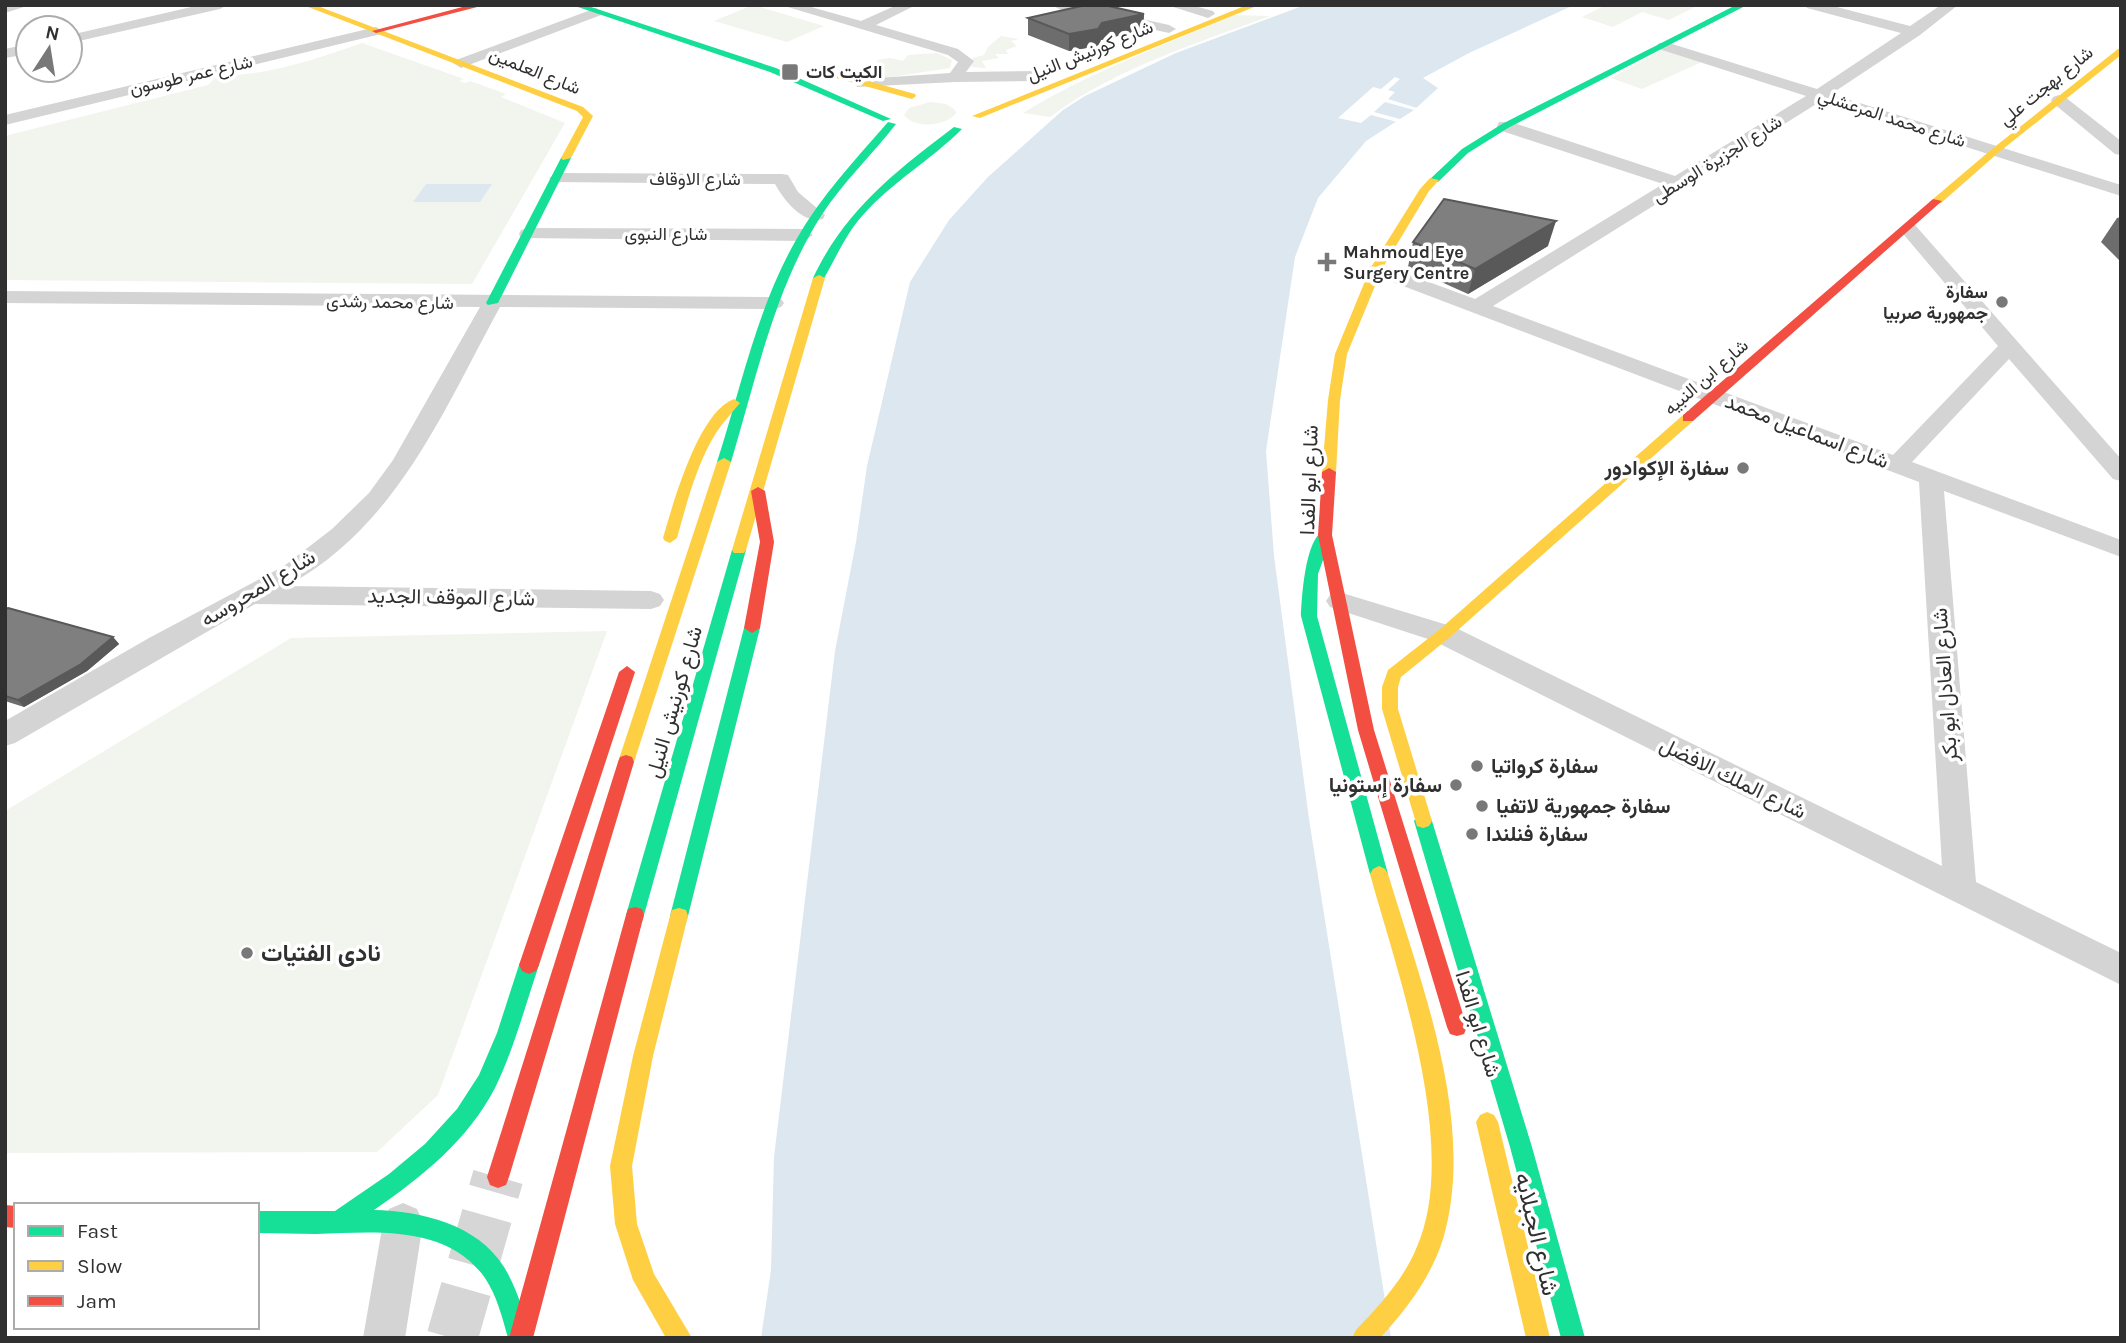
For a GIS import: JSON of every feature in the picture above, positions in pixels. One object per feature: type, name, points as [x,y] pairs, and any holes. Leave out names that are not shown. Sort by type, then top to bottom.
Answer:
[{"type":"main road","points":[[376,31],[481,5]]},
{"type":"main road","points":[[576,5],[795,79],[893,124]]},
{"type":"main road","points":[[619,5],[799,63]]},
{"type":"main road","name":"شارع كورنيش النيل","points":[[977,116],[978,110],[968,97],[1043,76],[1230,5]]},
{"type":"main road","name":"شارع كورنيش النيل","points":[[521,1338],[603,1026],[809,305],[829,253],[866,204],[957,129],[966,126],[977,116],[1255,5]]},
{"type":"main road","name":"شارع ابو الفدا","points":[[1464,1048],[1366,730],[1325,535],[1334,400],[1341,354],[1376,269],[1425,189],[1465,150],[1743,5]]},
{"type":"main road","name":"شارع العلمين","points":[[310,6],[586,112],[588,121],[492,303]]},
{"type":"main road","name":"شارع بهجت علي","points":[[1996,151],[2121,51]]},
{"type":"main road","points":[[824,72],[912,96],[944,94]]},
{"type":"main road","name":"شارع كورنيش النيل","points":[[498,1177],[643,705],[747,393],[774,303],[804,235],[816,215],[856,164],[893,124],[886,113],[890,106],[912,96]]},
{"type":"main road","points":[[928,133],[957,129]]},
{"type":"main road","name":"شارع ابن النبيه","points":[[1444,634],[1996,151]]},
{"type":"main road","points":[[856,164],[901,174]]},
{"type":"main road","points":[[663,560],[706,431],[719,414],[747,393]]},
{"type":"main road","points":[[680,1338],[644,1280],[626,1224],[621,1166],[630,1110],[753,625],[767,542],[758,491]]},
{"type":"main road","points":[[1325,535],[1309,571],[1308,616],[1433,1078],[1443,1169],[1436,1225],[1414,1276],[1389,1313],[1364,1338]]},
{"type":"main road","name":"شارع ابو الفدا","points":[[1444,634],[1394,674],[1390,687],[1390,709],[1521,1147]]},
{"type":"main road","points":[[338,1222],[397,1183],[426,1157],[454,1129],[479,1095],[499,1053],[634,652]]},
{"type":"main road","name":"شارع ابو الفدا","points":[[1480,1101],[1493,1141]]},
{"type":"main road","name":"شارع الجبلايه","points":[[1493,1141],[1538,1338]]},
{"type":"main road","name":"شارع الجبلايه","points":[[1521,1147],[1573,1338]]},
{"type":"main road","points":[[259,1222],[403,1223],[422,1225],[458,1239],[487,1264],[508,1297],[521,1338]]},
{"type":"street","points":[[5,9],[23,5]]},
{"type":"street","points":[[84,36],[219,5]]},
{"type":"street","points":[[788,5],[962,56],[966,61],[965,66],[955,77]]},
{"type":"street","points":[[863,26],[909,5]]},
{"type":"street","points":[[1059,5],[1169,29]]},
{"type":"street","points":[[1104,15],[1118,5]]},
{"type":"street","points":[[1174,5],[1190,7],[1208,14]]},
{"type":"street","points":[[1812,5],[1915,32]]},
{"type":"street","name":"شارع الجزيرة الوسطى","points":[[1478,306],[1819,95],[1951,5]]},
{"type":"street","points":[[461,63],[596,12]]},
{"type":"street","name":"شارع عمر طوسون","points":[[5,120],[376,31]]},
{"type":"street","name":"شارع محمد المرعشلي","points":[[1664,46],[2121,191]]},
{"type":"street","points":[[863,84],[955,77],[1043,76]]},
{"type":"street","points":[[2059,100],[2121,150]]},
{"type":"street","points":[[1505,127],[1677,183]]},
{"type":"street","name":"شارع الاوقاف","points":[[558,178],[782,179],[787,192],[816,215]]},
{"type":"street","points":[[1908,229],[2121,474]]},
{"type":"street","name":"شارع النبوى","points":[[528,234],[804,235]]},
{"type":"street","name":"شارع اسماعيل محمد","points":[[1376,269],[1714,395],[1931,480],[2121,549]]},
{"type":"street","name":"شارع محمد رشدى","points":[[5,297],[492,303],[774,303]]},
{"type":"street","name":"شارع المحروسه","points":[[5,735],[293,572],[341,535],[378,498],[404,463],[492,303]]},
{"type":"street","points":[[1896,465],[2010,346]]},
{"type":"street","name":"شارع العادل ابو بكر","points":[[1931,480],[1960,890]]},
{"type":"street","name":"شارع الموقف الجديد","points":[[250,595],[651,600]]},
{"type":"street","name":"شارع الملك الافضل","points":[[1339,601],[1444,634],[2121,970]]},
{"type":"street","points":[[384,1338],[403,1223]]},
{"type":"shaded area","points":[[753,5],[824,26],[787,42],[714,21]]},
{"type":"shaded area","points":[[1305,5],[1574,5],[1469,53],[1423,78],[1438,88],[1414,110],[1366,141],[1318,198],[1295,257],[1266,451],[1274,556],[1309,819],[1391,1338],[761,1338],[771,1270],[774,1157],[835,651],[856,542],[867,466],[910,282],[949,220],[988,177],[1063,110],[1085,96],[1176,53]]},
{"type":"shaded area","points":[[1606,5],[1699,5],[1669,20],[1642,12],[1613,27],[1582,17]]},
{"type":"shaded area","points":[[1234,15],[1270,16],[1128,71],[1050,117],[1023,113],[1100,72]]},
{"type":"shaded area","points":[[1001,36],[1019,39],[1011,41],[1017,46],[1006,50],[1008,54],[995,54],[999,58],[982,61],[986,68],[971,67],[973,58],[984,55],[988,47]]},
{"type":"shaded area","points":[[362,43],[464,79],[459,81],[470,81],[506,94],[501,97],[565,123],[472,284],[5,280],[5,136],[208,85],[217,76],[273,70]]},
{"type":"shaded area","points":[[1665,48],[1702,62],[1642,89],[1611,78]]},
{"type":"shaded area","points":[[937,53],[952,60],[950,68],[884,78],[876,71],[877,60],[890,58],[903,61],[908,55]]},
{"type":"shaded area","points":[[930,102],[946,104],[956,113],[945,121],[930,124],[915,123],[904,115],[909,108]]},
{"type":"shaded area","points":[[426,184],[492,184],[480,202],[413,202]]},
{"type":"shaded area","name":"نادى الفتيات","points":[[607,631],[438,1095],[377,1152],[5,1153],[5,811],[291,638]]},
{"type":"pier","points":[[1395,77],[1400,79],[1388,90],[1395,92],[1388,99],[1417,108],[1414,110],[1385,102],[1374,112],[1400,119],[1397,122],[1371,115],[1361,123],[1338,118],[1373,87],[1381,89]]},
{"type":"building","points":[[1086,5],[1104,5],[1144,14],[1102,23],[1098,29],[1069,34],[1028,18]]},
{"type":"building","points":[[1444,199],[1556,221],[1475,269],[1413,242]]},
{"type":"building","points":[[8,608],[113,637],[81,664],[18,700],[5,696],[5,610]]},
{"type":"tunnel","points":[[452,1338],[498,1177]]},
{"type":"traffic: fast","points":[[576,5],[773,70],[886,119]]},
{"type":"traffic: fast","points":[[1434,180],[1465,151],[1505,126],[1743,5]]},
{"type":"traffic: fast","points":[[724,462],[762,335],[800,242],[833,192],[891,124]]},
{"type":"traffic: fast","points":[[819,278],[830,254],[859,212],[896,177],[957,129]]},
{"type":"traffic: fast","points":[[492,303],[566,158]]},
{"type":"traffic: fast","points":[[1325,535],[1311,574],[1309,616],[1379,874]]},
{"type":"traffic: fast","points":[[635,915],[739,550]]},
{"type":"traffic: fast","points":[[679,916],[752,628]]},
{"type":"traffic: fast","points":[[1423,821],[1521,1147],[1573,1338]]},
{"type":"traffic: fast","points":[[338,1222],[415,1167],[465,1116],[494,1066],[529,965]]},
{"type":"traffic: fast","points":[[259,1222],[403,1223],[427,1227],[449,1235],[470,1247],[494,1272],[507,1299],[520,1338]]},
{"type":"traffic: slow","points":[[307,5],[580,109],[588,116],[566,158]]},
{"type":"traffic: slow","points":[[977,116],[1255,5]]},
{"type":"traffic: slow","points":[[1937,201],[1995,151],[2121,51]]},
{"type":"traffic: slow","points":[[839,76],[912,96]]},
{"type":"traffic: slow","points":[[1329,472],[1334,400],[1341,354],[1376,269],[1425,189],[1434,180]]},
{"type":"traffic: slow","points":[[739,550],[819,278]]},
{"type":"traffic: slow","points":[[670,538],[701,448],[710,432],[734,403]]},
{"type":"traffic: slow","points":[[1423,821],[1390,709],[1390,687],[1394,674],[1444,634],[1688,418]]},
{"type":"traffic: slow","points":[[626,762],[724,462]]},
{"type":"traffic: slow","points":[[1364,1338],[1413,1279],[1432,1238],[1441,1196],[1442,1150],[1438,1103],[1429,1055],[1379,874]]},
{"type":"traffic: slow","points":[[679,916],[643,1056],[621,1166],[626,1224],[644,1280],[680,1338]]},
{"type":"traffic: slow","points":[[1487,1122],[1538,1338]]},
{"type":"traffic: jam","points":[[376,31],[481,5]]},
{"type":"traffic: jam","points":[[1688,418],[1937,201]]},
{"type":"traffic: jam","points":[[1329,472],[1325,535],[1366,730],[1457,1027]]},
{"type":"traffic: jam","points":[[752,628],[767,542],[758,491]]},
{"type":"traffic: jam","points":[[529,965],[627,672]]},
{"type":"traffic: jam","points":[[498,1177],[626,762]]},
{"type":"traffic: jam","points":[[521,1338],[635,915]]},
{"type":"traffic: jam","points":[[5,1216],[14,1217]]},
{"type":"place","name":"الکيت کات","points":[[790,72]]},
{"type":"place","name":"Mahmoud Eye Surgery Centre","points":[[1327,262]]},
{"type":"place","name":"سفارة جمهورية صربيا","points":[[2002,302]]},
{"type":"place","name":"سفارة الإكوادور","points":[[1743,468]]},
{"type":"place","name":"سفارة كرواتيا","points":[[1477,766]]},
{"type":"place","name":"سفارة إستونيا","points":[[1456,785]]},
{"type":"place","name":"سفارة جمهورية لاتفيا","points":[[1482,806]]},
{"type":"place","name":"سفارة فنلندا","points":[[1472,834]]},
{"type":"place","name":"نادى الفتيات","points":[[247,953]]}]
